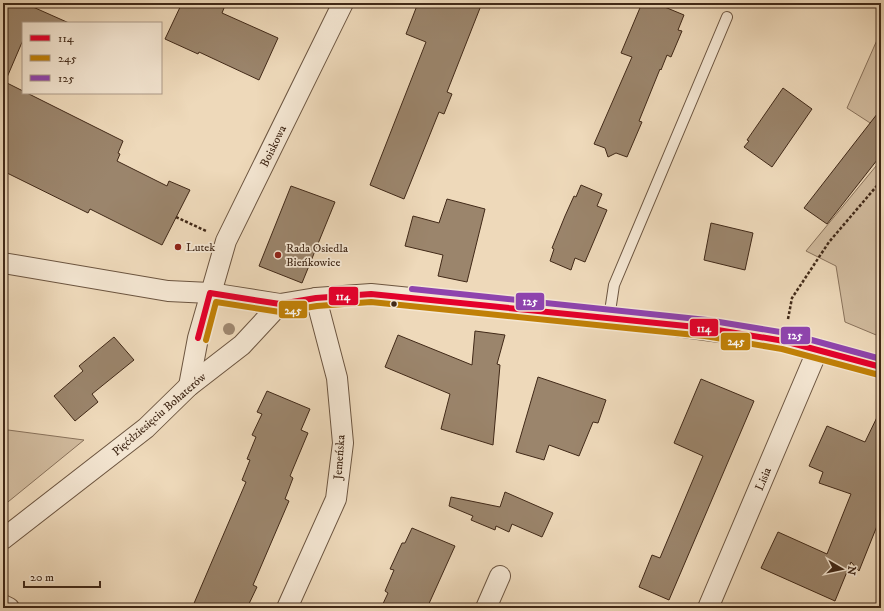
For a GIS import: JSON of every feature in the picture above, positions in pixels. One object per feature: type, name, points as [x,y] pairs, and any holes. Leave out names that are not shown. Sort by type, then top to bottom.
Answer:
[{"type":"street","name":"Boiskowa","points":[[189,386],[198,338],[226,241],[342,4]]},
{"type":"street","points":[[3,263],[168,291],[210,293],[280,304],[316,298],[371,294],[706,328],[784,341],[881,367]]},
{"type":"street","name":"Jemeńska","points":[[287,608],[336,499],[343,443],[336,378],[316,298]]},
{"type":"street","name":"Pięćdziesięciu Bohaterów","points":[[3,539],[146,428],[189,386],[242,345],[280,304]]},
{"type":"street","name":"Lisia","points":[[708,608],[818,349]]},
{"type":"street","points":[[486,608],[500,576]]},
{"type":"street","points":[[3,605],[9,608]]},
{"type":"lane","points":[[610,318],[614,285],[727,17]]},
{"type":"path","points":[[784,341],[792,298],[828,242],[881,181]]},
{"type":"path","points":[[176,217],[226,241]]},
{"type":"shaded area","points":[[881,31],[881,130],[847,108]]},
{"type":"shaded area","points":[[881,160],[881,337],[845,322],[836,266],[806,251]]},
{"type":"shaded area","points":[[3,429],[8,430],[84,440],[3,506]]},
{"type":"building","points":[[3,3],[24,3],[67,22],[22,22],[22,42],[5,82],[22,90],[22,94],[29,94],[123,141],[118,153],[120,154],[117,161],[167,186],[169,181],[190,190],[162,245],[90,209],[88,213],[3,171]]},
{"type":"building","points":[[182,3],[226,3],[222,13],[278,38],[259,80],[199,52],[198,54],[165,39]]},
{"type":"building","points":[[418,3],[482,3],[447,92],[452,94],[444,114],[439,112],[404,199],[370,185],[426,42],[406,34]]},
{"type":"building","points":[[642,3],[655,3],[684,15],[678,30],[682,31],[671,57],[667,55],[661,70],[660,69],[639,121],[642,122],[627,157],[616,153],[608,157],[605,148],[594,144],[632,57],[621,53]]},
{"type":"building","points":[[783,88],[812,109],[772,167],[744,147],[749,141],[747,140]]},
{"type":"building","points":[[881,109],[881,155],[827,224],[804,208]]},
{"type":"building","points":[[581,185],[602,194],[597,206],[607,210],[585,262],[575,258],[571,270],[550,261],[554,249],[552,248],[565,216]]},
{"type":"building","points":[[291,186],[335,202],[302,283],[259,266]]},
{"type":"building","points":[[447,199],[485,209],[467,282],[438,276],[443,255],[405,246],[413,216],[439,223]]},
{"type":"building","points":[[711,223],[753,233],[745,270],[704,260]]},
{"type":"building","points":[[475,331],[505,335],[497,364],[500,365],[493,445],[441,429],[450,394],[385,367],[398,335],[472,365]]},
{"type":"building","points":[[114,337],[134,360],[92,394],[98,402],[75,421],[54,396],[83,371],[79,366]]},
{"type":"building","points":[[538,377],[606,400],[598,423],[593,422],[579,456],[549,445],[544,460],[516,452]]},
{"type":"building","points":[[701,379],[754,401],[669,600],[639,587],[652,555],[660,558],[703,456],[674,443]]},
{"type":"building","points":[[267,391],[310,409],[301,430],[308,433],[290,476],[293,478],[285,499],[289,501],[253,585],[257,587],[247,608],[192,608],[246,482],[242,480],[250,460],[247,459],[256,437],[252,435],[262,414],[257,412]]},
{"type":"building","points":[[881,409],[881,516],[859,571],[851,562],[835,601],[761,568],[778,532],[827,554],[851,494],[819,483],[823,472],[809,466],[827,426],[865,442]]},
{"type":"building","points":[[505,492],[553,513],[542,537],[512,524],[509,532],[496,526],[495,530],[471,520],[473,516],[449,506],[451,497],[500,507]]},
{"type":"building","points":[[412,528],[455,546],[427,608],[381,608],[388,593],[385,591],[394,570],[390,569],[402,543],[405,543]]},
{"type":"transit line","name":"125","points":[[412,289],[707,320],[786,333],[881,359]]},
{"type":"transit line","name":"114","points":[[198,338],[210,293],[280,304],[316,298],[371,294],[706,328],[784,341],[881,367]]},
{"type":"transit line","name":"245","points":[[206,340],[216,302],[280,312],[317,306],[371,302],[705,336],[782,349],[879,375]]},
{"type":"place","name":"Lutek","points":[[178,247]]},
{"type":"place","name":"Rada Osiedla Bieńkowice","points":[[278,255]]}]
